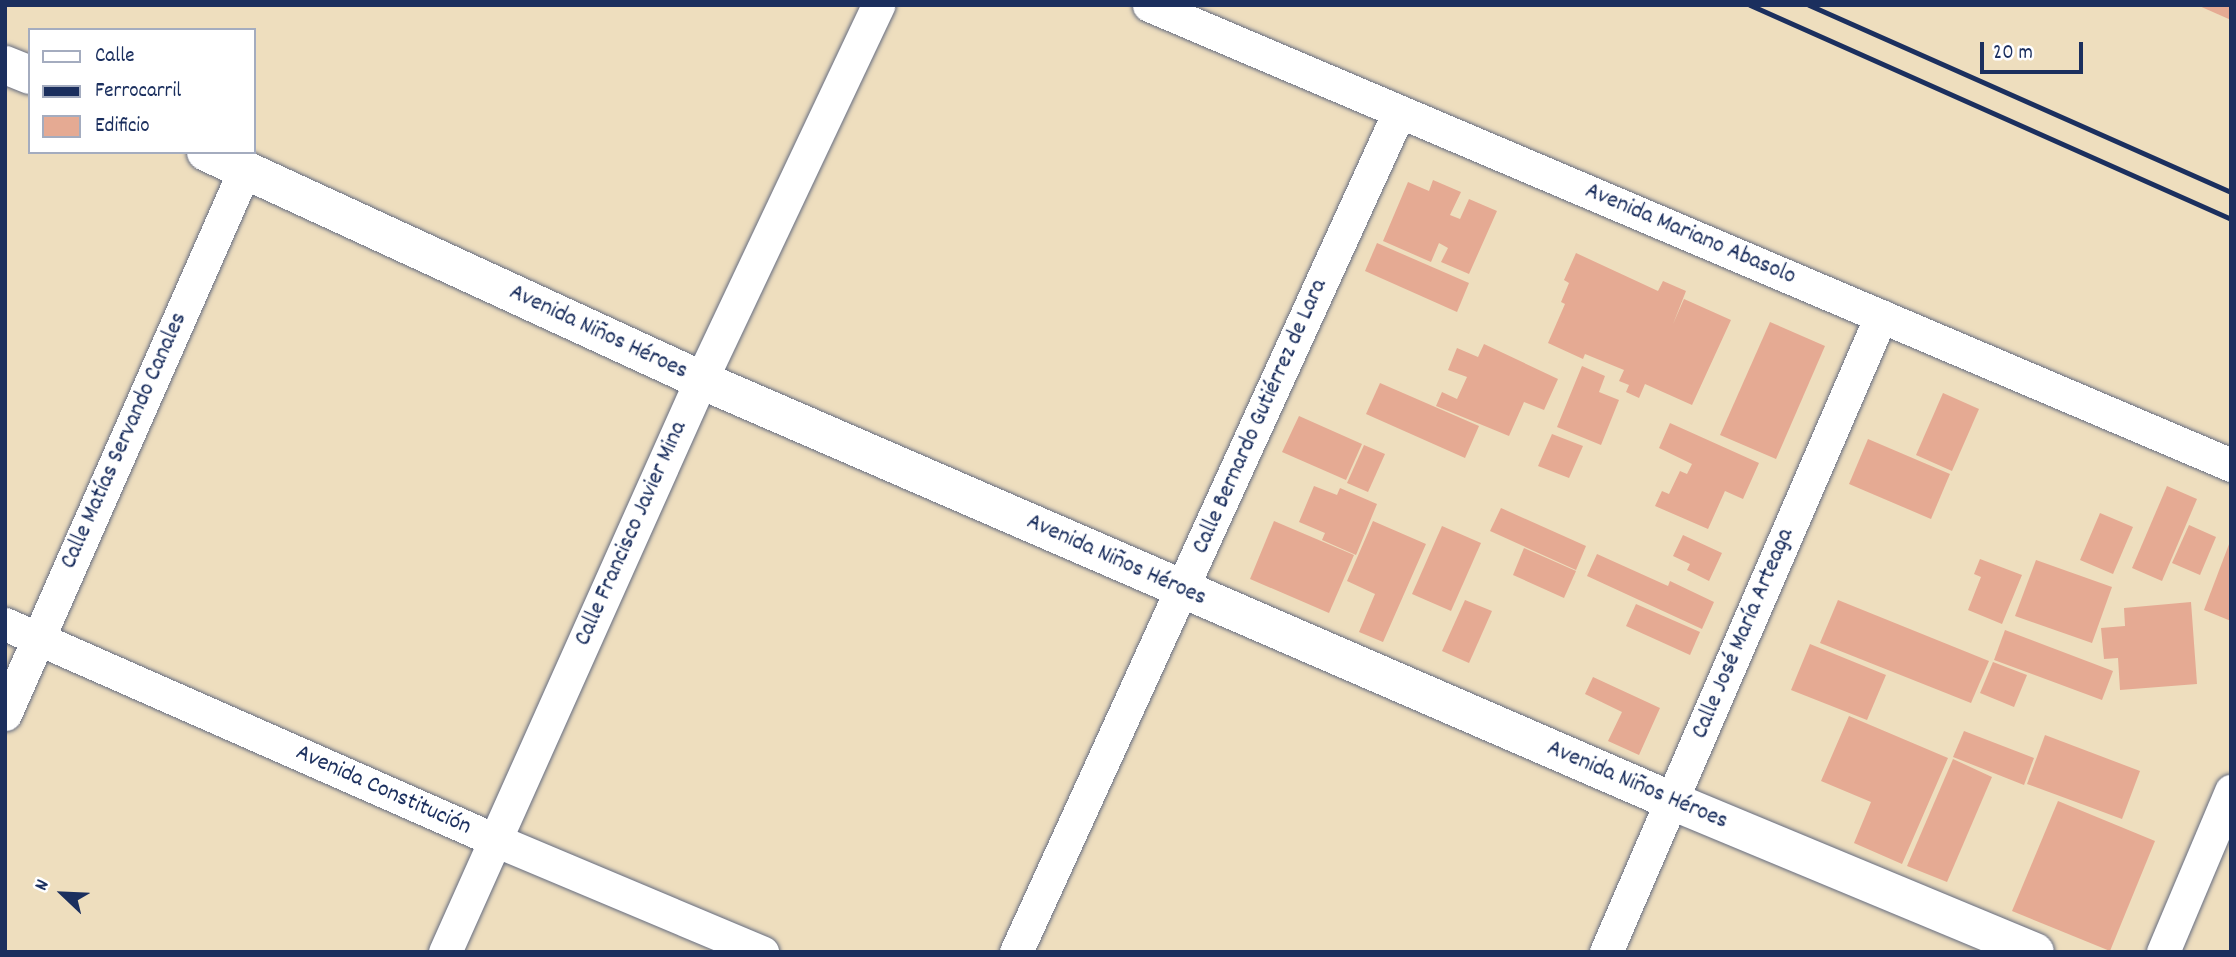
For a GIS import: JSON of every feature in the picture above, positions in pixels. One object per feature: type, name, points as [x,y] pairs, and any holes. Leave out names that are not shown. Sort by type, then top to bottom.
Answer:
[{"type":"street","name":"Calle Francisco Javier Mina","points":[[445,952],[701,380],[878,5]]},
{"type":"street","name":"Avenida Mariano Abasolo","points":[[1149,5],[2231,465]]},
{"type":"street","points":[[5,65],[28,74]]},
{"type":"street","name":"Calle Bernardo Gutiérrez de Lara","points":[[1016,952],[1399,112]]},
{"type":"street","name":"Avenida Niños Héroes","points":[[211,154],[701,380],[1672,801],[2035,952]]},
{"type":"street","name":"Calle Matías Servando Canales","points":[[5,714],[245,169]]},
{"type":"street","name":"Calle José María Arteaga","points":[[1606,952],[1881,316]]},
{"type":"street","name":"Avenida Constitución","points":[[5,624],[495,840],[762,952]]},
{"type":"street","points":[[2163,952],[2231,791]]},
{"type":"building","points":[[2197,5],[2231,5],[2231,20]]},
{"type":"building","points":[[1433,180],[1461,192],[1450,215],[1460,219],[1469,199],[1497,211],[1469,274],[1441,262],[1448,248],[1439,243],[1431,262],[1383,241],[1408,182],[1429,191]]},
{"type":"building","points":[[1377,243],[1469,283],[1457,312],[1365,271]]},
{"type":"building","points":[[1576,253],[1658,291],[1663,281],[1686,291],[1673,324],[1684,299],[1731,320],[1692,405],[1645,384],[1639,398],[1626,392],[1629,385],[1619,381],[1624,370],[1585,354],[1583,359],[1548,343],[1565,304],[1561,302],[1569,283],[1564,280]]},
{"type":"building","points":[[1770,322],[1825,346],[1776,459],[1720,435]]},
{"type":"building","points":[[1484,344],[1558,379],[1544,410],[1524,402],[1509,436],[1436,406],[1442,392],[1457,399],[1467,377],[1448,370],[1457,348],[1478,357]]},
{"type":"building","points":[[1582,366],[1605,376],[1599,392],[1619,400],[1601,445],[1557,427]]},
{"type":"building","points":[[1380,383],[1479,426],[1465,458],[1366,414]]},
{"type":"building","points":[[1943,393],[1979,409],[1952,471],[1916,455]]},
{"type":"building","points":[[1299,416],[1362,444],[1346,480],[1282,452]]},
{"type":"building","points":[[1670,423],[1759,463],[1743,499],[1725,491],[1708,529],[1655,506],[1662,491],[1669,494],[1680,471],[1687,474],[1692,464],[1659,448]]},
{"type":"building","points":[[1552,434],[1583,446],[1569,478],[1538,466]]},
{"type":"building","points":[[1868,439],[1950,474],[1931,519],[1849,484]]},
{"type":"building","points":[[1364,445],[1385,454],[1368,492],[1347,483]]},
{"type":"building","points":[[1314,486],[1337,495],[1340,488],[1377,504],[1356,555],[1322,540],[1325,533],[1299,522]]},
{"type":"building","points":[[2167,486],[2197,499],[2162,581],[2132,568]]},
{"type":"building","points":[[1501,508],[1586,546],[1576,570],[1490,531]]},
{"type":"building","points":[[2100,513],[2133,527],[2113,574],[2080,560]]},
{"type":"building","points":[[1274,521],[1354,555],[1329,613],[1250,579]]},
{"type":"building","points":[[1373,521],[1426,544],[1383,642],[1359,632],[1375,594],[1347,581]]},
{"type":"building","points":[[2189,525],[2216,537],[2200,575],[2172,563]]},
{"type":"building","points":[[1442,526],[1481,543],[1451,611],[1412,594]]},
{"type":"building","points":[[1683,535],[1722,553],[1709,581],[1687,570],[1690,564],[1673,556]]},
{"type":"building","points":[[2231,539],[2231,621],[2204,610]]},
{"type":"building","points":[[1524,548],[1576,571],[1564,598],[1513,575]]},
{"type":"building","points":[[1597,554],[1668,586],[1670,581],[1714,602],[1702,629],[1587,576]]},
{"type":"building","points":[[1980,559],[2022,575],[2002,624],[1968,610],[1981,577],[1974,574]]},
{"type":"building","points":[[2036,560],[2112,587],[2092,643],[2015,616]]},
{"type":"building","points":[[1465,600],[1492,611],[1469,663],[1442,651]]},
{"type":"building","points":[[1838,600],[1989,661],[1971,703],[1820,643]]},
{"type":"building","points":[[2191,602],[2197,684],[2120,690],[2118,658],[2104,659],[2101,628],[2125,626],[2124,608]]},
{"type":"building","points":[[1636,604],[1700,632],[1690,655],[1626,626]]},
{"type":"building","points":[[2005,630],[2113,671],[2102,700],[1994,660]]},
{"type":"building","points":[[1810,644],[1886,675],[1867,720],[1791,690]]},
{"type":"building","points":[[1993,662],[2027,675],[2014,707],[1980,693]]},
{"type":"building","points":[[1593,677],[1660,708],[1639,755],[1608,741],[1622,712],[1585,694]]},
{"type":"building","points":[[1849,716],[1948,758],[1902,864],[1854,843],[1871,802],[1821,781]]},
{"type":"building","points":[[1964,731],[2034,758],[2024,785],[1953,757]]},
{"type":"building","points":[[2045,735],[2140,771],[2122,819],[2027,784]]},
{"type":"building","points":[[1953,759],[1992,777],[1947,882],[1907,866]]},
{"type":"building","points":[[2058,801],[2155,841],[2110,951],[2012,911]]},
{"type":"railway","points":[[1750,5],[2231,219]]},
{"type":"railway","points":[[1809,5],[2231,192]]}]
